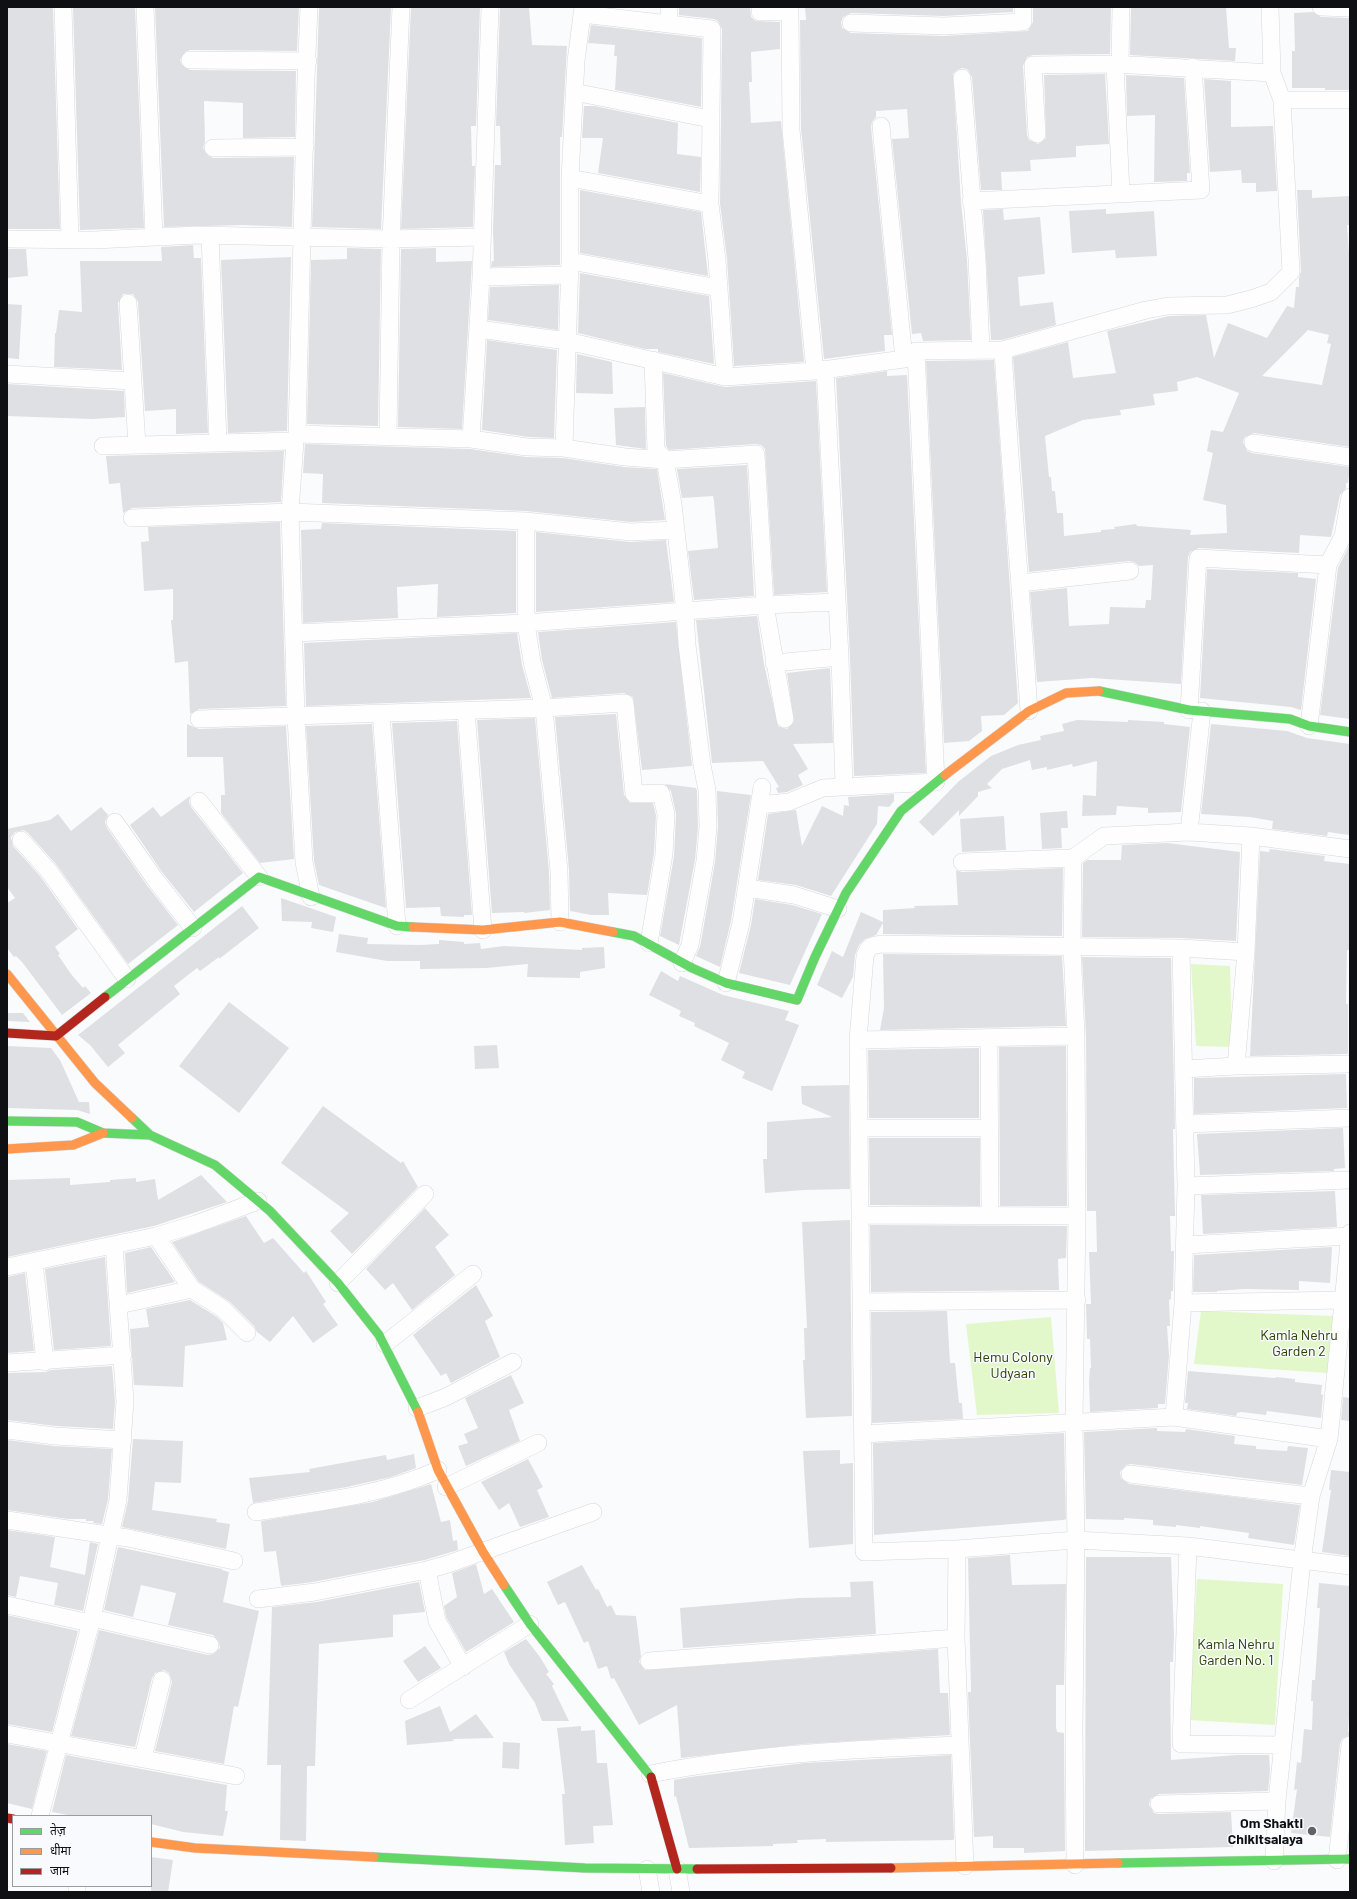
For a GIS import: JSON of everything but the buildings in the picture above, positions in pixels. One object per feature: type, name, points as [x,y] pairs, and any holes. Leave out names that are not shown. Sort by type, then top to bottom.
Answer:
[{"type":"street","points":[[63,7],[70,239]]},
{"type":"street","points":[[145,7],[154,237]]},
{"type":"street","points":[[309,7],[296,438],[290,512],[296,717],[304,862],[311,897]]},
{"type":"street","points":[[388,436],[391,240],[401,7]]},
{"type":"street","points":[[471,439],[481,277],[490,7]]},
{"type":"street","points":[[669,7],[669,24]]},
{"type":"street","points":[[760,7],[760,12],[790,11],[791,130],[820,370],[840,657],[844,786]]},
{"type":"street","points":[[851,23],[944,26],[1022,22],[1023,7]]},
{"type":"street","points":[[1121,7],[1117,64],[1121,194]]},
{"type":"street","points":[[478,329],[567,341],[725,377],[820,370],[910,355],[1003,350],[1146,310],[1168,306],[1227,305],[1271,292],[1292,272],[1282,100],[1272,73],[1270,7]]},
{"type":"street","points":[[1321,7],[1350,8]]},
{"type":"street","points":[[564,448],[570,268],[570,178],[577,49],[582,11],[712,29],[710,204],[719,288],[725,377]]},
{"type":"street","points":[[190,60],[308,61]]},
{"type":"street","points":[[1038,134],[1033,65],[1117,64],[1193,67],[1272,73]]},
{"type":"street","points":[[971,201],[1201,190],[1193,67]]},
{"type":"street","points":[[962,78],[982,350]]},
{"type":"street","points":[[574,92],[710,119]]},
{"type":"street","points":[[1282,100],[1350,100]]},
{"type":"street","points":[[881,126],[910,355],[936,782]]},
{"type":"street","points":[[213,148],[305,147]]},
{"type":"street","points":[[570,178],[710,204]]},
{"type":"street","points":[[7,239],[70,239],[210,235],[302,236],[391,240],[482,236]]},
{"type":"street","points":[[210,235],[218,442]]},
{"type":"street","points":[[481,277],[570,268],[719,288]]},
{"type":"street","points":[[128,304],[137,445]]},
{"type":"street","points":[[1003,350],[1012,496],[1021,583],[1029,711]]},
{"type":"street","points":[[653,360],[656,450],[665,460],[676,530],[688,653],[702,765],[707,790],[708,827],[699,897],[690,945],[682,963]]},
{"type":"street","points":[[7,374],[132,381]]},
{"type":"street","points":[[103,446],[296,438],[388,436],[471,439],[527,447],[564,448],[625,457],[665,460],[756,454],[765,605],[785,719]]},
{"type":"street","points":[[1253,443],[1350,457]]},
{"type":"street","points":[[1310,726],[1328,565],[1343,536],[1350,497]]},
{"type":"street","points":[[132,518],[290,512],[526,520],[630,532],[676,530]]},
{"type":"street","points":[[526,520],[526,623],[532,662],[544,708],[559,871],[560,922]]},
{"type":"street","points":[[1189,832],[1196,711],[1198,558],[1328,565]]},
{"type":"street","points":[[1021,583],[1130,571]]},
{"type":"street","points":[[294,633],[526,623],[765,605],[836,602]]},
{"type":"street","points":[[774,663],[840,657]]},
{"type":"street","points":[[199,801],[259,877],[311,897],[397,926],[483,930],[560,922],[634,936],[682,963],[726,983],[797,1000],[814,957],[846,893],[901,811],[936,782],[1029,711],[1066,693],[1102,691],[1196,711],[1290,719],[1310,726],[1350,732]]},
{"type":"street","points":[[199,719],[544,708],[625,703],[634,794],[661,793],[666,814],[664,854],[649,944]]},
{"type":"street","points":[[466,710],[483,930]]},
{"type":"street","points":[[381,713],[397,926]]},
{"type":"street","points":[[759,805],[789,802],[823,788],[936,782]]},
{"type":"street","points":[[726,983],[741,923],[762,786]]},
{"type":"street","points":[[115,822],[154,878],[193,928]]},
{"type":"street","points":[[962,862],[1073,858],[1104,836],[1189,832],[1251,836],[1350,849]]},
{"type":"street","points":[[1236,1066],[1246,952],[1251,836]]},
{"type":"street","points":[[21,840],[48,870],[128,979]]},
{"type":"street","points":[[1073,858],[1072,947],[1076,1036],[1077,1216],[1077,1300],[1074,1421],[1076,1540],[1074,1728],[1075,1865]]},
{"type":"street","points":[[7,1033],[56,1036],[259,877]]},
{"type":"street","points":[[746,888],[794,895],[838,909]]},
{"type":"street","points":[[1246,952],[1181,948],[874,945],[867,949],[865,956],[858,1040],[864,1552],[957,1549],[1076,1540],[1188,1546],[1350,1566]]},
{"type":"street","points":[[1174,1416],[1183,1303],[1186,1186],[1181,948]]},
{"type":"street","points":[[7,974],[95,1083],[150,1136],[215,1165],[270,1211],[338,1283],[385,1344],[418,1408],[438,1470],[446,1487],[483,1552],[530,1624],[609,1725],[650,1774],[677,1869],[681,1892]]},
{"type":"street","points":[[858,1040],[989,1039],[1076,1036]]},
{"type":"street","points":[[989,1039],[990,1216]]},
{"type":"street","points":[[1184,1069],[1236,1066],[1350,1064]]},
{"type":"street","points":[[1185,1124],[1350,1118]]},
{"type":"street","points":[[7,1121],[77,1122],[102,1133],[150,1136]]},
{"type":"street","points":[[859,1128],[989,1128]]},
{"type":"street","points":[[7,1148],[73,1145],[102,1133]]},
{"type":"street","points":[[1186,1186],[1350,1180]]},
{"type":"street","points":[[338,1283],[425,1194]]},
{"type":"street","points":[[7,1267],[114,1246],[156,1236],[196,1224],[258,1201]]},
{"type":"street","points":[[860,1215],[1077,1216]]},
{"type":"street","points":[[1185,1245],[1350,1234],[1342,1300],[1329,1439],[1311,1496],[1302,1561],[1277,1801],[1274,1861]]},
{"type":"street","points":[[156,1236],[192,1289],[223,1309],[247,1333]]},
{"type":"street","points":[[40,1815],[91,1620],[118,1500],[125,1402],[123,1354],[114,1246]]},
{"type":"street","points":[[34,1262],[45,1362]]},
{"type":"street","points":[[385,1344],[473,1274]]},
{"type":"street","points":[[119,1305],[192,1289]]},
{"type":"street","points":[[861,1302],[1077,1300]]},
{"type":"street","points":[[1183,1303],[1342,1300]]},
{"type":"street","points":[[7,1363],[45,1362],[123,1354]]},
{"type":"street","points":[[418,1408],[446,1397],[513,1362]]},
{"type":"street","points":[[863,1434],[1174,1416],[1329,1439]]},
{"type":"street","points":[[7,1430],[55,1436],[123,1440]]},
{"type":"street","points":[[446,1487],[538,1443]]},
{"type":"street","points":[[256,1512],[376,1493],[413,1481],[438,1470]]},
{"type":"street","points":[[1130,1474],[1230,1488],[1311,1496]]},
{"type":"street","points":[[258,1599],[315,1592],[426,1570],[483,1552],[593,1512]]},
{"type":"street","points":[[7,1520],[111,1535],[234,1560]]},
{"type":"street","points":[[1188,1546],[1181,1744],[1283,1745]]},
{"type":"street","points":[[957,1549],[956,1638],[959,1745],[965,1866]]},
{"type":"street","points":[[426,1570],[437,1621],[463,1667]]},
{"type":"street","points":[[7,1605],[91,1620],[210,1645]]},
{"type":"street","points":[[409,1700],[530,1624]]},
{"type":"street","points":[[649,1660],[956,1638]]},
{"type":"street","points":[[143,1758],[162,1680]]},
{"type":"street","points":[[7,1734],[236,1776]]},
{"type":"street","points":[[650,1774],[748,1758],[853,1749],[959,1745]]},
{"type":"street","points":[[152,1842],[194,1848],[585,1868],[647,1869],[1075,1865],[1343,1860],[1350,1745]]},
{"type":"street","points":[[1159,1804],[1277,1801]]},
{"type":"street","points":[[647,1869],[651,1892]]},
{"type":"green space","points":[[1191,964],[1230,966],[1232,1047],[1196,1046]]},
{"type":"green space","name":"Kamla Nehru Garden 2","points":[[1201,1311],[1333,1316],[1328,1373],[1194,1364]]},
{"type":"green space","name":"Hemu Colony Udyaan","points":[[1051,1317],[1059,1413],[977,1415],[966,1324]]},
{"type":"green space","name":"Kamla Nehru Garden No. 1","points":[[1197,1579],[1283,1584],[1275,1725],[1189,1720]]},
{"type":"traffic: fast","points":[[1099,691],[1189,710],[1290,719],[1309,726],[1350,732]]},
{"type":"traffic: fast","points":[[613,932],[634,936],[692,968],[726,983],[797,1000],[815,957],[846,893],[901,811],[945,775]]},
{"type":"traffic: fast","points":[[105,997],[259,877],[397,926],[413,927]]},
{"type":"traffic: fast","points":[[132,1118],[150,1135],[215,1165],[270,1211],[338,1283],[379,1335],[418,1412]]},
{"type":"traffic: fast","points":[[7,1121],[77,1122],[103,1133],[150,1135]]},
{"type":"traffic: fast","points":[[504,1585],[530,1624],[651,1777]]},
{"type":"traffic: fast","points":[[374,1857],[585,1868],[697,1869]]},
{"type":"traffic: fast","points":[[1118,1863],[1350,1859]]},
{"type":"traffic: slow","points":[[945,775],[1029,711],[1066,693],[1099,691]]},
{"type":"traffic: slow","points":[[413,927],[483,930],[560,922],[613,932]]},
{"type":"traffic: slow","points":[[7,974],[95,1083],[132,1118]]},
{"type":"traffic: slow","points":[[7,1149],[73,1145],[103,1133]]},
{"type":"traffic: slow","points":[[418,1412],[438,1470],[483,1552],[504,1585]]},
{"type":"traffic: slow","points":[[152,1842],[195,1848],[374,1857]]},
{"type":"traffic: slow","points":[[891,1868],[1118,1863]]},
{"type":"traffic: jam","points":[[7,1033],[56,1036],[105,997]]},
{"type":"traffic: jam","points":[[651,1777],[677,1869]]},
{"type":"traffic: jam","points":[[7,1818],[12,1819]]},
{"type":"traffic: jam","points":[[697,1869],[891,1868]]},
{"type":"place","name":"Om Shakti Chikitsalaya","points":[[1312,1831]]}]
